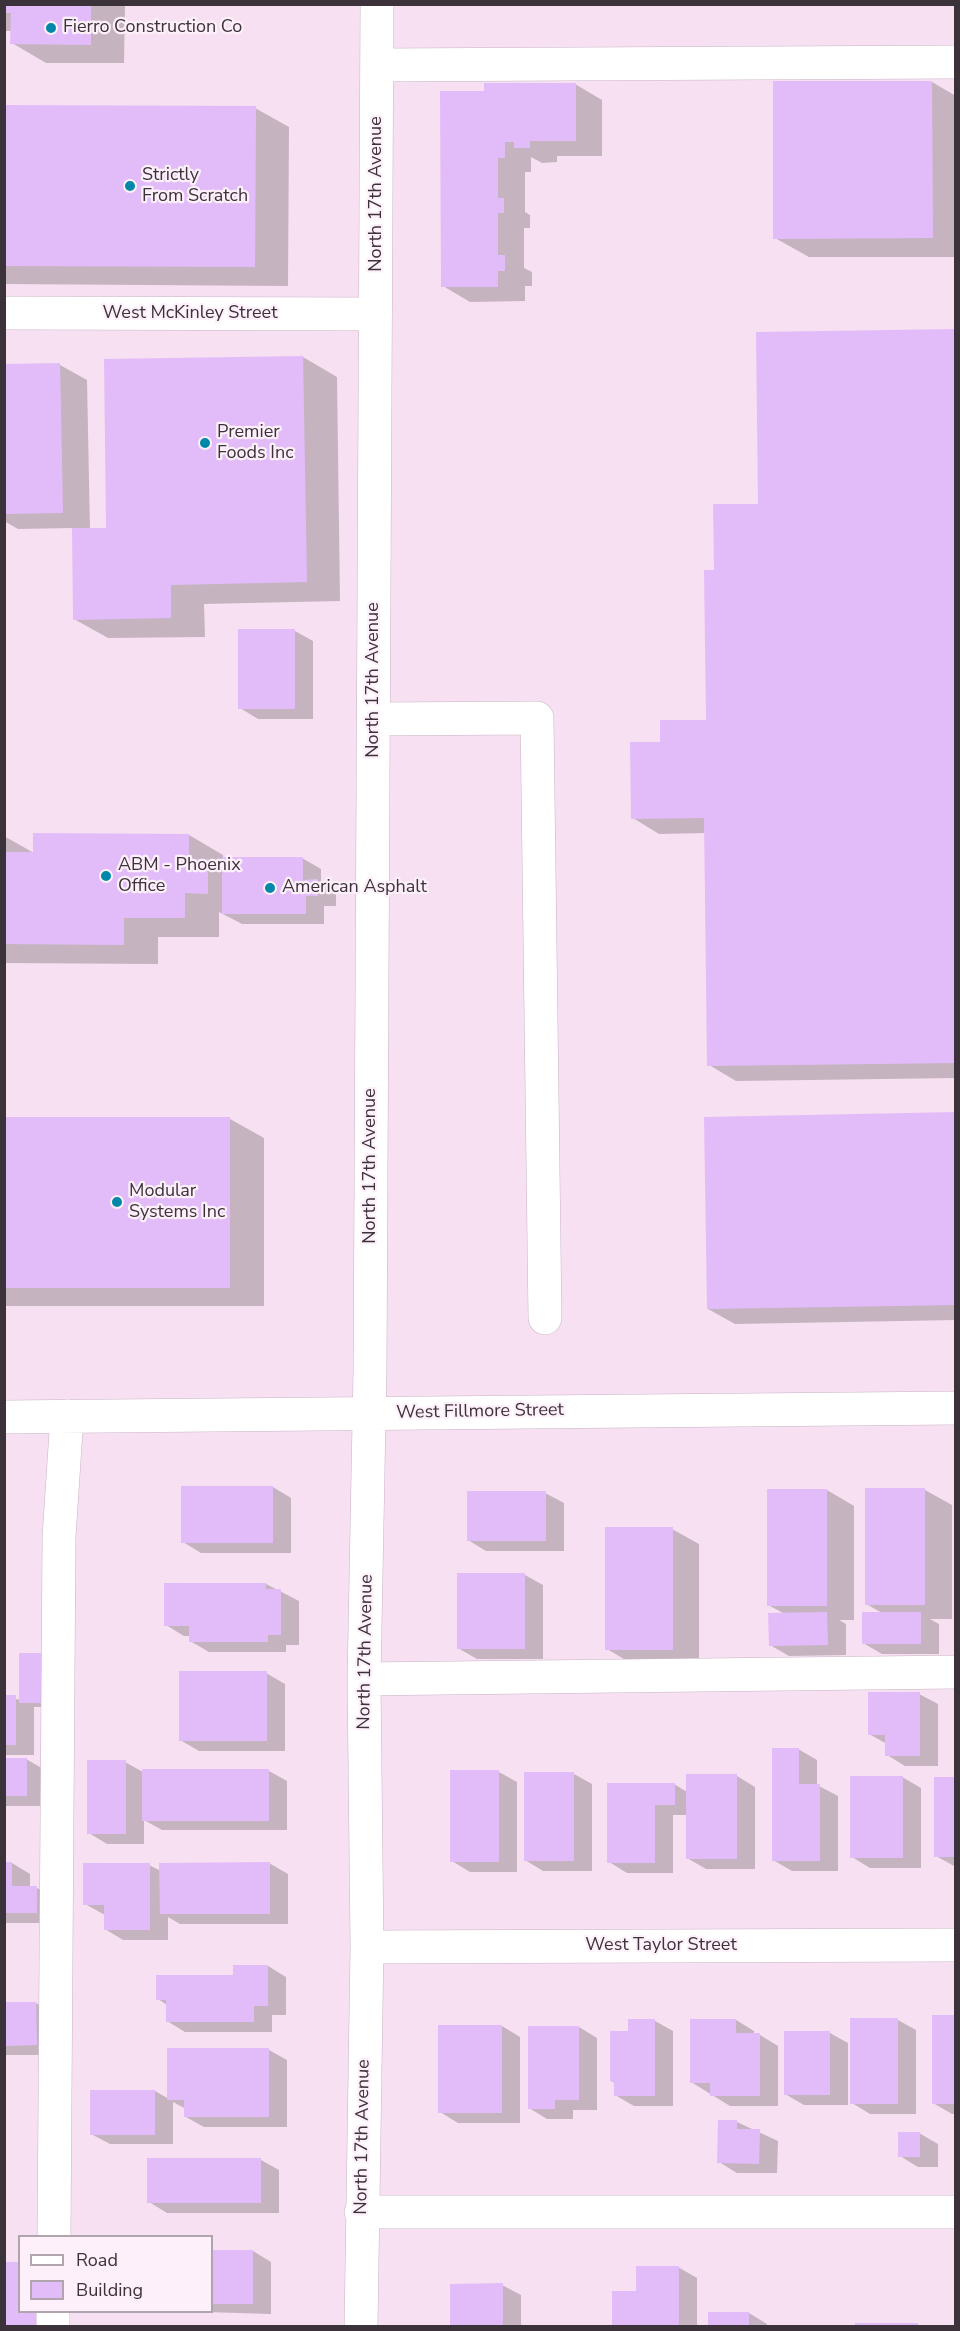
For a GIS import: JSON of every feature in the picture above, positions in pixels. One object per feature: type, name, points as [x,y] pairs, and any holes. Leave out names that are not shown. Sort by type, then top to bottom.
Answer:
[{"type":"street","name":"North 17th Avenue","points":[[361,2326],[361,2212],[367,1947],[364,1678],[370,1413],[377,4]]},
{"type":"street","points":[[378,65],[956,62]]},
{"type":"street","name":"West McKinley Street","points":[[4,313],[376,315]]},
{"type":"street","points":[[374,719],[537,718],[545,1318]]},
{"type":"street","name":"West Fillmore Street","points":[[4,1417],[956,1408]]},
{"type":"street","points":[[54,2235],[59,1537],[67,1416]]},
{"type":"street","points":[[364,1678],[956,1672]]},
{"type":"street","name":"West Taylor Street","points":[[367,1947],[956,1945]]},
{"type":"street","points":[[361,2212],[956,2212]]},
{"type":"building","name":"Fierro Construction Co","points":[[4,4],[91,4],[91,45],[10,44],[11,13],[4,13]]},
{"type":"building","points":[[773,81],[932,81],[933,238],[773,239]]},
{"type":"building","points":[[484,83],[576,83],[576,141],[530,141],[530,148],[514,148],[514,142],[505,142],[505,158],[498,158],[498,198],[504,198],[504,213],[498,213],[498,255],[505,255],[505,271],[498,271],[498,287],[441,287],[440,91],[484,91]]},
{"type":"building","name":"Strictly From Scratch","points":[[4,105],[256,106],[255,267],[4,266]]},
{"type":"building","points":[[956,329],[956,1063],[707,1066],[704,818],[631,819],[630,742],[660,742],[660,720],[706,720],[704,570],[714,570],[713,504],[758,504],[756,332]]},
{"type":"building","name":"Premier Foods Inc","points":[[303,356],[307,582],[171,585],[171,618],[73,620],[72,528],[106,528],[104,359]]},
{"type":"building","points":[[60,363],[63,513],[4,514],[4,364]]},
{"type":"building","points":[[238,629],[295,629],[295,709],[238,709]]},
{"type":"building","name":"ABM - Phoenix Office","points":[[33,833],[189,834],[189,859],[208,859],[208,894],[185,893],[185,918],[124,918],[124,945],[4,944],[4,852],[33,852]]},
{"type":"building","name":"American Asphalt","points":[[222,857],[303,857],[303,880],[318,879],[318,896],[306,896],[306,914],[222,914]]},
{"type":"building","points":[[956,1112],[956,1305],[707,1309],[704,1117]]},
{"type":"building","name":"Modular Systems Inc","points":[[4,1117],[230,1117],[230,1288],[4,1288]]},
{"type":"building","points":[[181,1486],[273,1486],[273,1543],[181,1543]]},
{"type":"building","points":[[865,1488],[925,1488],[925,1605],[865,1605]]},
{"type":"building","points":[[767,1489],[827,1489],[827,1606],[767,1606]]},
{"type":"building","points":[[467,1491],[546,1491],[546,1541],[467,1541]]},
{"type":"building","points":[[605,1527],[673,1527],[673,1650],[605,1650]]},
{"type":"building","points":[[457,1573],[525,1573],[525,1649],[457,1649]]},
{"type":"building","points":[[164,1583],[266,1583],[266,1589],[281,1589],[281,1635],[268,1635],[268,1642],[189,1642],[189,1626],[164,1626]]},
{"type":"building","points":[[827,1612],[828,1645],[769,1646],[768,1613]]},
{"type":"building","points":[[862,1612],[921,1612],[921,1644],[862,1644]]},
{"type":"building","points":[[19,1653],[48,1653],[48,1703],[19,1703]]},
{"type":"building","points":[[179,1671],[267,1671],[267,1741],[179,1741]]},
{"type":"building","points":[[868,1692],[920,1692],[920,1756],[885,1756],[885,1735],[868,1735]]},
{"type":"building","points":[[4,1695],[16,1695],[16,1745],[4,1745]]},
{"type":"building","points":[[772,1748],[799,1748],[799,1784],[820,1784],[820,1861],[772,1861]]},
{"type":"building","points":[[4,1758],[27,1758],[27,1796],[4,1796]]},
{"type":"building","points":[[87,1760],[126,1760],[126,1834],[87,1834]]},
{"type":"building","points":[[142,1769],[269,1769],[269,1821],[142,1821]]},
{"type":"building","points":[[450,1770],[499,1770],[499,1862],[450,1862]]},
{"type":"building","points":[[524,1772],[574,1772],[574,1861],[524,1861]]},
{"type":"building","points":[[686,1774],[737,1774],[737,1859],[686,1859]]},
{"type":"building","points":[[850,1776],[903,1776],[903,1858],[850,1858]]},
{"type":"building","points":[[934,1777],[956,1777],[956,1857],[934,1857]]},
{"type":"building","points":[[607,1783],[675,1783],[675,1805],[655,1805],[655,1863],[607,1863]]},
{"type":"building","points":[[4,1862],[12,1862],[12,1886],[37,1886],[37,1913],[4,1913]]},
{"type":"building","points":[[270,1862],[270,1914],[160,1914],[159,1863]]},
{"type":"building","points":[[83,1863],[150,1863],[150,1930],[104,1930],[104,1905],[83,1905]]},
{"type":"building","points":[[233,1965],[268,1965],[268,2006],[254,2006],[254,2022],[166,2022],[166,2000],[156,2000],[156,1975],[233,1975]]},
{"type":"building","points":[[4,2002],[36,2002],[37,2045],[4,2046]]},
{"type":"building","points":[[932,2015],[956,2015],[956,2104],[932,2104]]},
{"type":"building","points":[[850,2018],[898,2018],[898,2104],[850,2104]]},
{"type":"building","points":[[628,2019],[655,2019],[655,2096],[614,2096],[614,2081],[610,2081],[610,2031],[628,2031]]},
{"type":"building","points":[[690,2019],[736,2019],[736,2033],[760,2033],[760,2096],[710,2096],[710,2083],[690,2083]]},
{"type":"building","points":[[438,2025],[502,2025],[502,2113],[438,2113]]},
{"type":"building","points":[[528,2026],[579,2026],[579,2100],[555,2100],[555,2109],[528,2109]]},
{"type":"building","points":[[784,2031],[830,2031],[830,2095],[784,2095]]},
{"type":"building","points":[[167,2048],[269,2048],[269,2117],[184,2117],[184,2100],[167,2100]]},
{"type":"building","points":[[90,2090],[155,2090],[155,2135],[90,2135]]},
{"type":"building","points":[[718,2120],[737,2120],[737,2129],[760,2129],[759,2164],[717,2163]]},
{"type":"building","points":[[898,2132],[920,2132],[920,2157],[898,2157]]},
{"type":"building","points":[[147,2158],[261,2158],[261,2203],[147,2203]]},
{"type":"building","points":[[213,2250],[253,2250],[253,2304],[213,2304]]},
{"type":"building","points":[[4,2262],[18,2262],[18,2313],[36,2313],[36,2326],[4,2326]]},
{"type":"building","points":[[636,2266],[679,2266],[679,2326],[612,2326],[612,2291],[636,2291]]},
{"type":"building","points":[[503,2283],[503,2326],[450,2326],[450,2284]]},
{"type":"building","points":[[708,2312],[749,2312],[749,2326],[708,2326]]},
{"type":"building","points":[[855,2323],[918,2323],[918,2326],[855,2326]]},
{"type":"place","name":"Fierro Construction Co","points":[[51,28]]},
{"type":"place","name":"Strictly From Scratch","points":[[130,186]]},
{"type":"place","name":"Premier Foods Inc","points":[[205,443]]},
{"type":"place","name":"ABM - Phoenix Office","points":[[106,876]]},
{"type":"place","name":"American Asphalt","points":[[270,888]]},
{"type":"place","name":"Modular Systems Inc","points":[[117,1202]]}]
